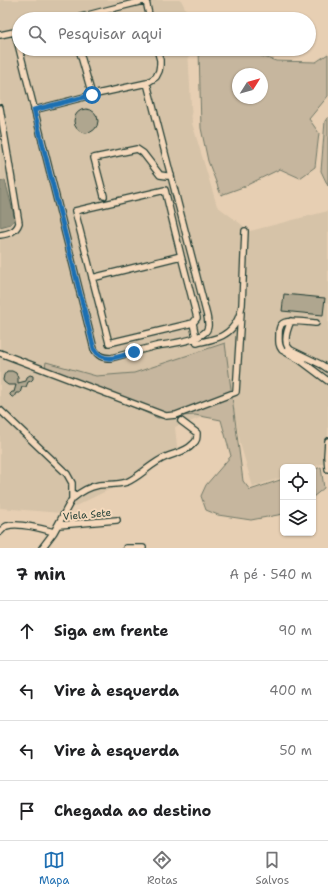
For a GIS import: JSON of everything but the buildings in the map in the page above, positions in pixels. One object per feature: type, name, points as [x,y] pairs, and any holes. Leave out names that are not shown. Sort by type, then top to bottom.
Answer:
[{"type":"street","points":[[98,12],[146,0],[149,12]]},
{"type":"street","points":[[0,35],[12,33]]},
{"type":"street","points":[[22,56],[34,110],[94,349],[100,356],[105,358],[196,338],[204,333],[208,326],[207,316],[148,83]]},
{"type":"street","points":[[81,56],[92,95]]},
{"type":"street","points":[[34,110],[92,95],[148,83],[159,71],[159,56]]},
{"type":"street","points":[[0,108],[19,223],[15,230],[10,233],[0,235]]},
{"type":"street","points":[[104,196],[94,158],[137,149],[143,153],[160,175],[171,175]]},
{"type":"street","points":[[165,190],[197,318],[193,324],[109,343],[92,278],[75,211],[165,190]]},
{"type":"street","points":[[0,353],[166,416],[176,415],[236,392],[245,231]]},
{"type":"street","points":[[92,278],[181,256]]},
{"type":"street","points":[[193,324],[197,343],[224,335],[233,328],[241,313]]},
{"type":"street","points":[[316,323],[284,322],[280,326],[280,348],[322,365],[328,369]]},
{"type":"street","points":[[302,357],[328,381]]},
{"type":"street","points":[[0,410],[67,474],[72,483],[72,499]]},
{"type":"street","points":[[42,548],[59,525],[72,499],[79,493],[91,487],[125,482],[142,473],[154,463],[165,457],[183,451],[193,444],[197,439],[197,433],[180,421]]},
{"type":"street","points":[[328,441],[328,469]]},
{"type":"street","name":"Viela Sete","points":[[59,525],[117,520]]},
{"type":"street","points":[[0,526],[21,525],[41,528],[54,532]]},
{"type":"street","points":[[0,532],[7,526]]},
{"type":"street","points":[[126,548],[143,548]]},
{"type":"shaded area","points":[[0,0],[181,0],[186,12],[12,12],[12,56],[188,56],[192,123],[217,206],[250,231],[328,211],[328,462],[316,466],[316,464],[280,464],[280,478],[253,487],[240,443],[233,406],[175,427],[178,456],[61,513],[0,508]]},
{"type":"shaded area","points":[[328,54],[328,96],[309,119],[319,133],[315,167],[300,178],[280,169],[243,187],[221,195],[208,161],[201,128],[199,56],[261,56],[276,61],[316,62]]},
{"type":"shaded area","points":[[328,117],[328,186],[321,171],[325,121]]},
{"type":"shaded area","points":[[5,180],[15,219],[11,224],[0,227],[0,182]]},
{"type":"shaded area","points":[[225,343],[243,481],[250,490],[280,480],[280,515],[251,520],[218,515],[206,510],[201,496],[206,485],[231,456],[221,420],[195,415],[158,418],[45,368],[46,362],[96,376],[134,373]]},
{"type":"shaded area","points":[[321,467],[324,488],[316,495],[316,469]]},
{"type":"route","points":[[92,95],[34,110],[94,349],[100,356],[105,358],[134,352]]}]
